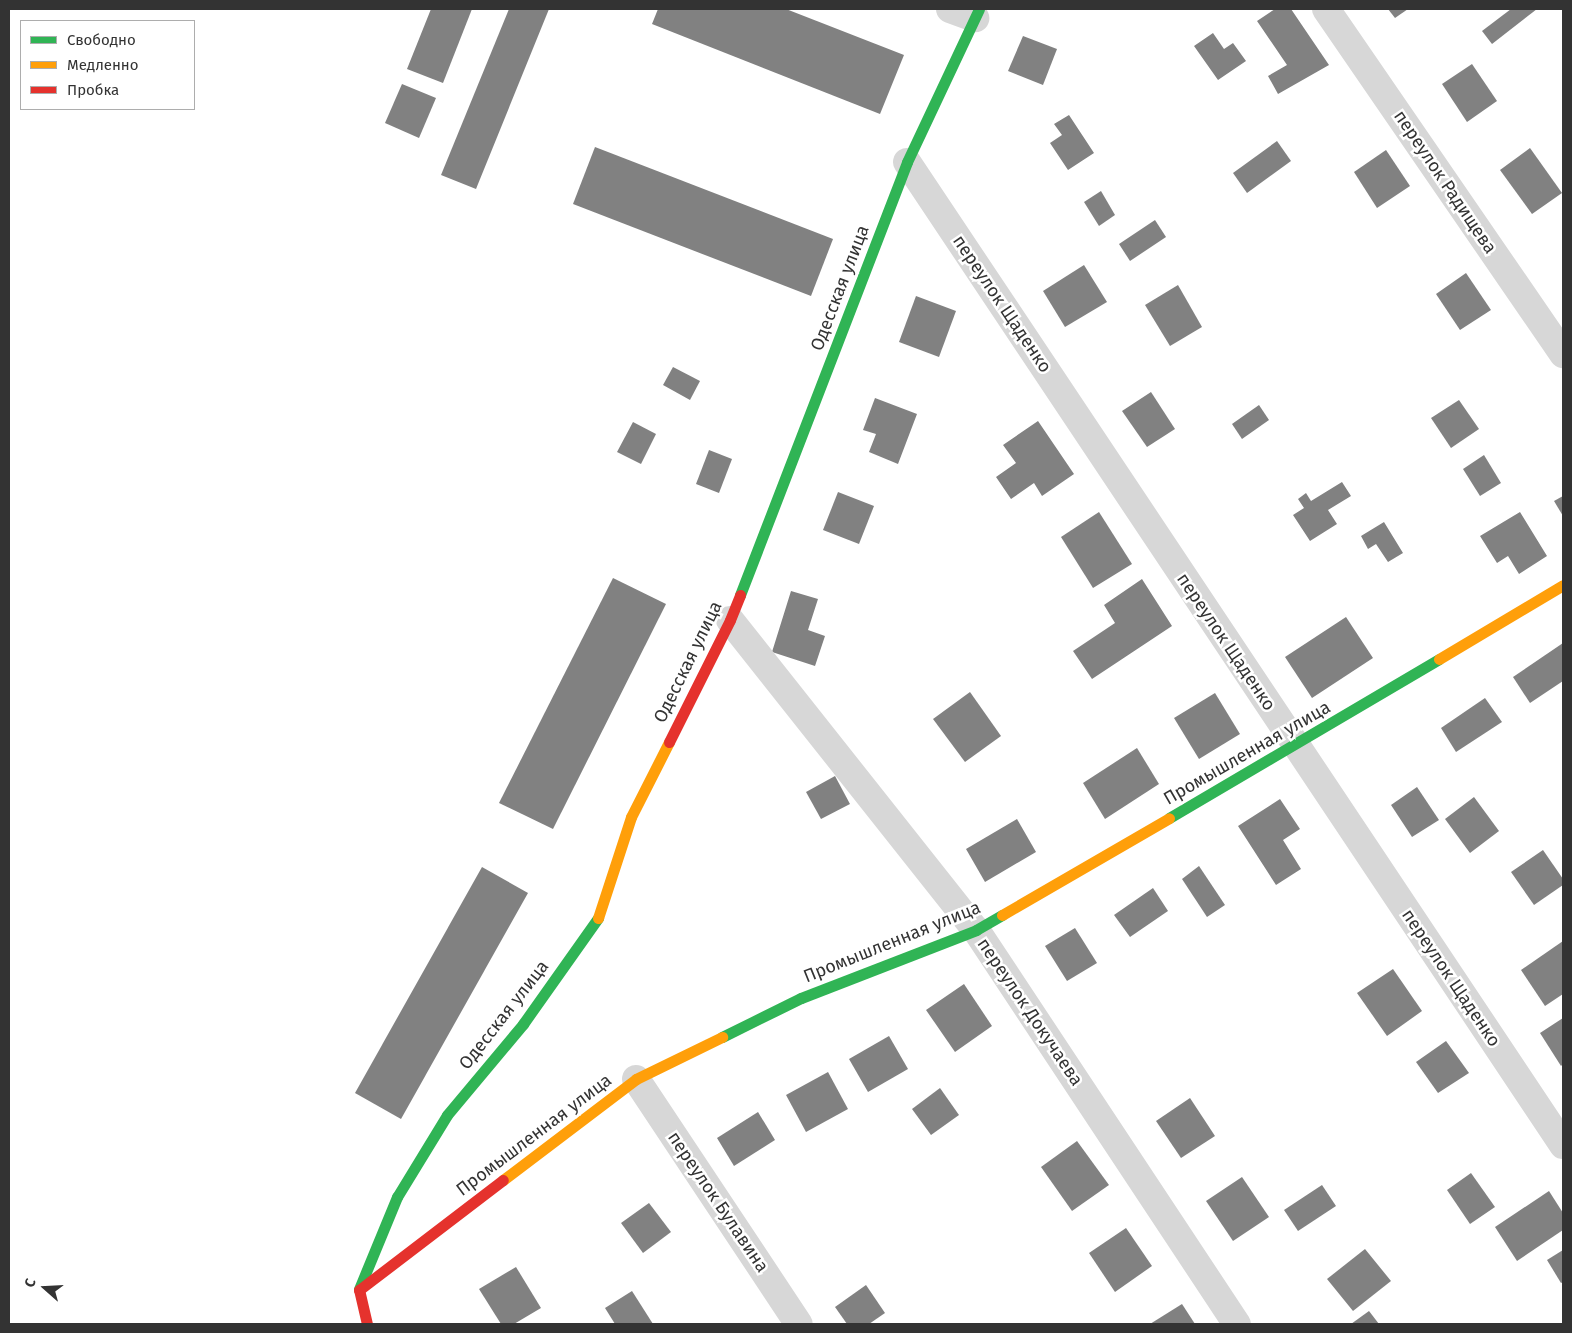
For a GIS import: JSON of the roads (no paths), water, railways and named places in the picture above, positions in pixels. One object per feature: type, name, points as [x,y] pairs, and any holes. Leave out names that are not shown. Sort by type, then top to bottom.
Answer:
[{"type":"street","name":"переулок Радищева","points":[[1326,9],[1563,354]]},
{"type":"street","name":"Одесская улица","points":[[359,1290],[397,1197],[447,1115],[523,1024],[599,916],[631,817],[730,620],[907,162],[968,12]]},
{"type":"street","name":"переулок Щаденко","points":[[907,162],[1563,1145]]},
{"type":"street","name":"Промышленная улица","points":[[359,1290],[636,1079],[801,998],[976,930],[1295,746],[1563,585]]},
{"type":"street","name":"переулок Докучаева","points":[[730,620],[976,930],[1237,1324]]},
{"type":"street","name":"переулок Булавина","points":[[636,1079],[799,1324]]},
{"type":"street","points":[[359,1290],[366,1324]]}]
